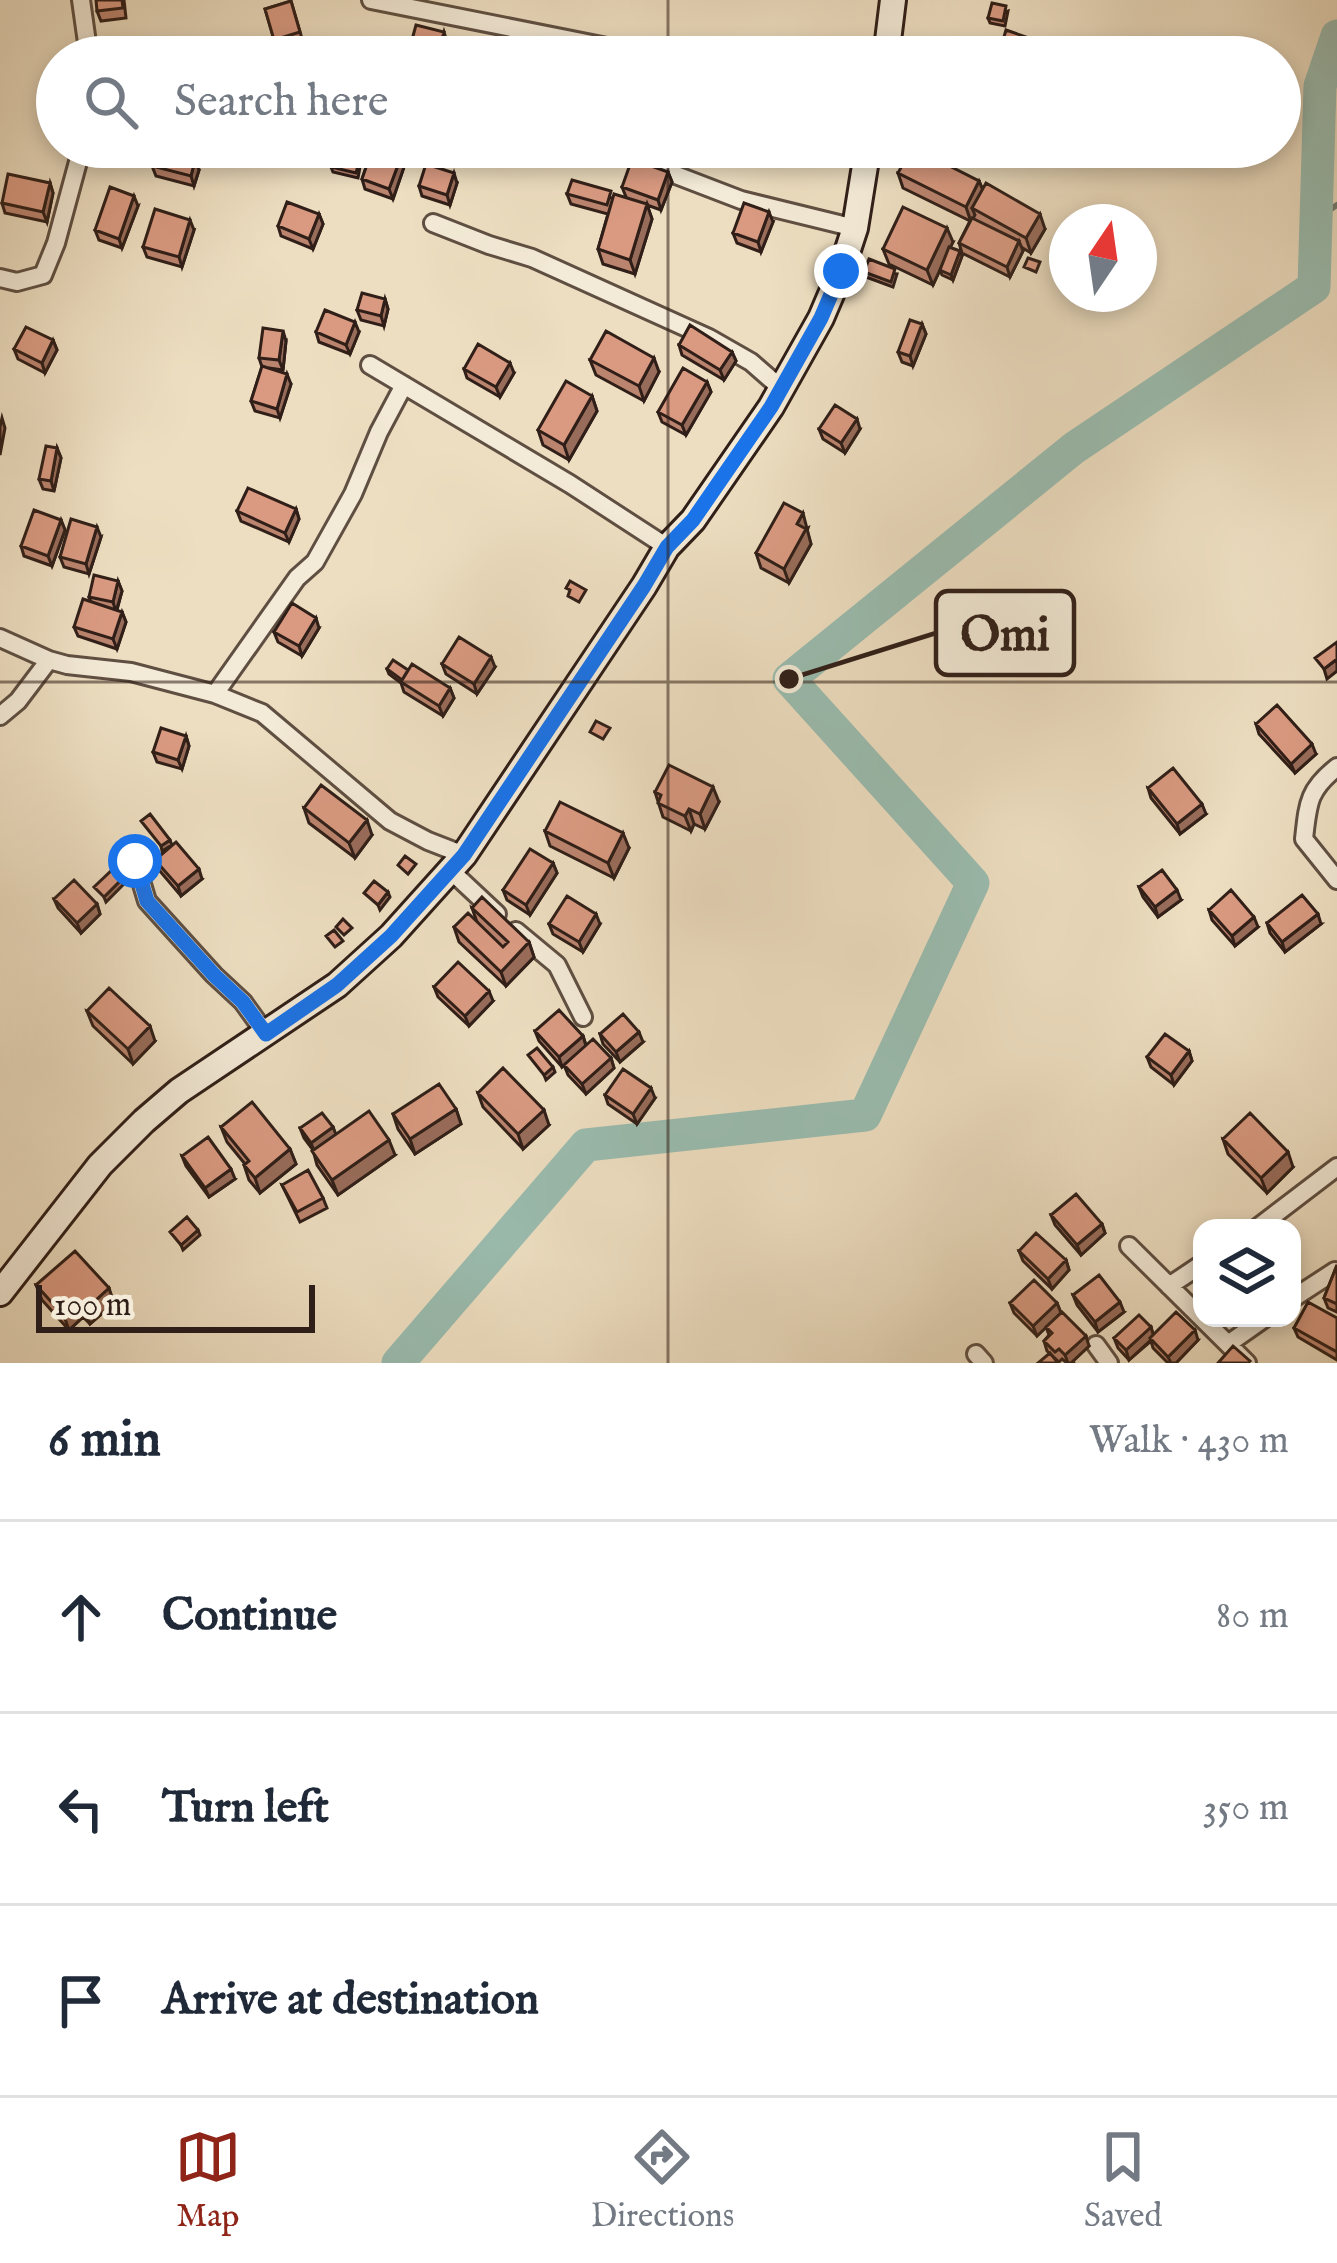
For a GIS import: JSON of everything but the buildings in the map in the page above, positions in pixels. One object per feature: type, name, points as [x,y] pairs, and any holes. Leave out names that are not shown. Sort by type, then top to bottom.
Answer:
[{"type":"main road","points":[[889,36],[893,0]]},
{"type":"main road","points":[[0,1293],[100,1165],[144,1121],[178,1090],[350,973],[391,936],[457,862],[667,547],[693,520],[782,388],[841,271],[855,228],[865,168]]},
{"type":"street","points":[[81,0],[86,36]]},
{"type":"street","points":[[371,0],[552,36]]},
{"type":"street","points":[[0,278],[17,282],[43,275],[76,168]]},
{"type":"street","points":[[658,168],[741,200],[855,228]]},
{"type":"street","points":[[434,223],[532,258],[710,338],[751,362],[782,388]]},
{"type":"street","points":[[370,365],[667,547]]},
{"type":"street","points":[[215,694],[297,578],[315,562],[404,385]]},
{"type":"street","points":[[0,638],[49,660],[131,672],[262,712],[390,821],[457,862],[521,937],[557,965],[583,1017]]},
{"type":"street","points":[[0,716],[18,701],[49,660]]},
{"type":"street","points":[[1337,767],[1316,784],[1307,805],[1304,838],[1337,880]]},
{"type":"street","points":[[135,861],[147,901],[243,1002],[266,1034]]},
{"type":"street","points":[[1269,1219],[1337,1167]]},
{"type":"street","points":[[1129,1246],[1247,1363]]},
{"type":"street","points":[[1169,1286],[1193,1270]]},
{"type":"street","points":[[1301,1293],[1335,1271]]},
{"type":"street","points":[[1228,1344],[1252,1327]]},
{"type":"street","points":[[1096,1346],[1109,1363]]},
{"type":"waterway","points":[[398,1363],[586,1145],[865,1115],[973,883],[789,679],[1074,448],[1314,287],[1320,86],[1337,36]]},
{"type":"waterway","points":[[1316,219],[1337,205]]},
{"type":"place","name":"Omi","points":[[789,679]]},
{"type":"route","points":[[135,861],[147,901],[243,1002],[266,1034],[337,985],[391,936],[464,855],[667,547],[693,520],[771,407],[821,318],[841,271]]}]
